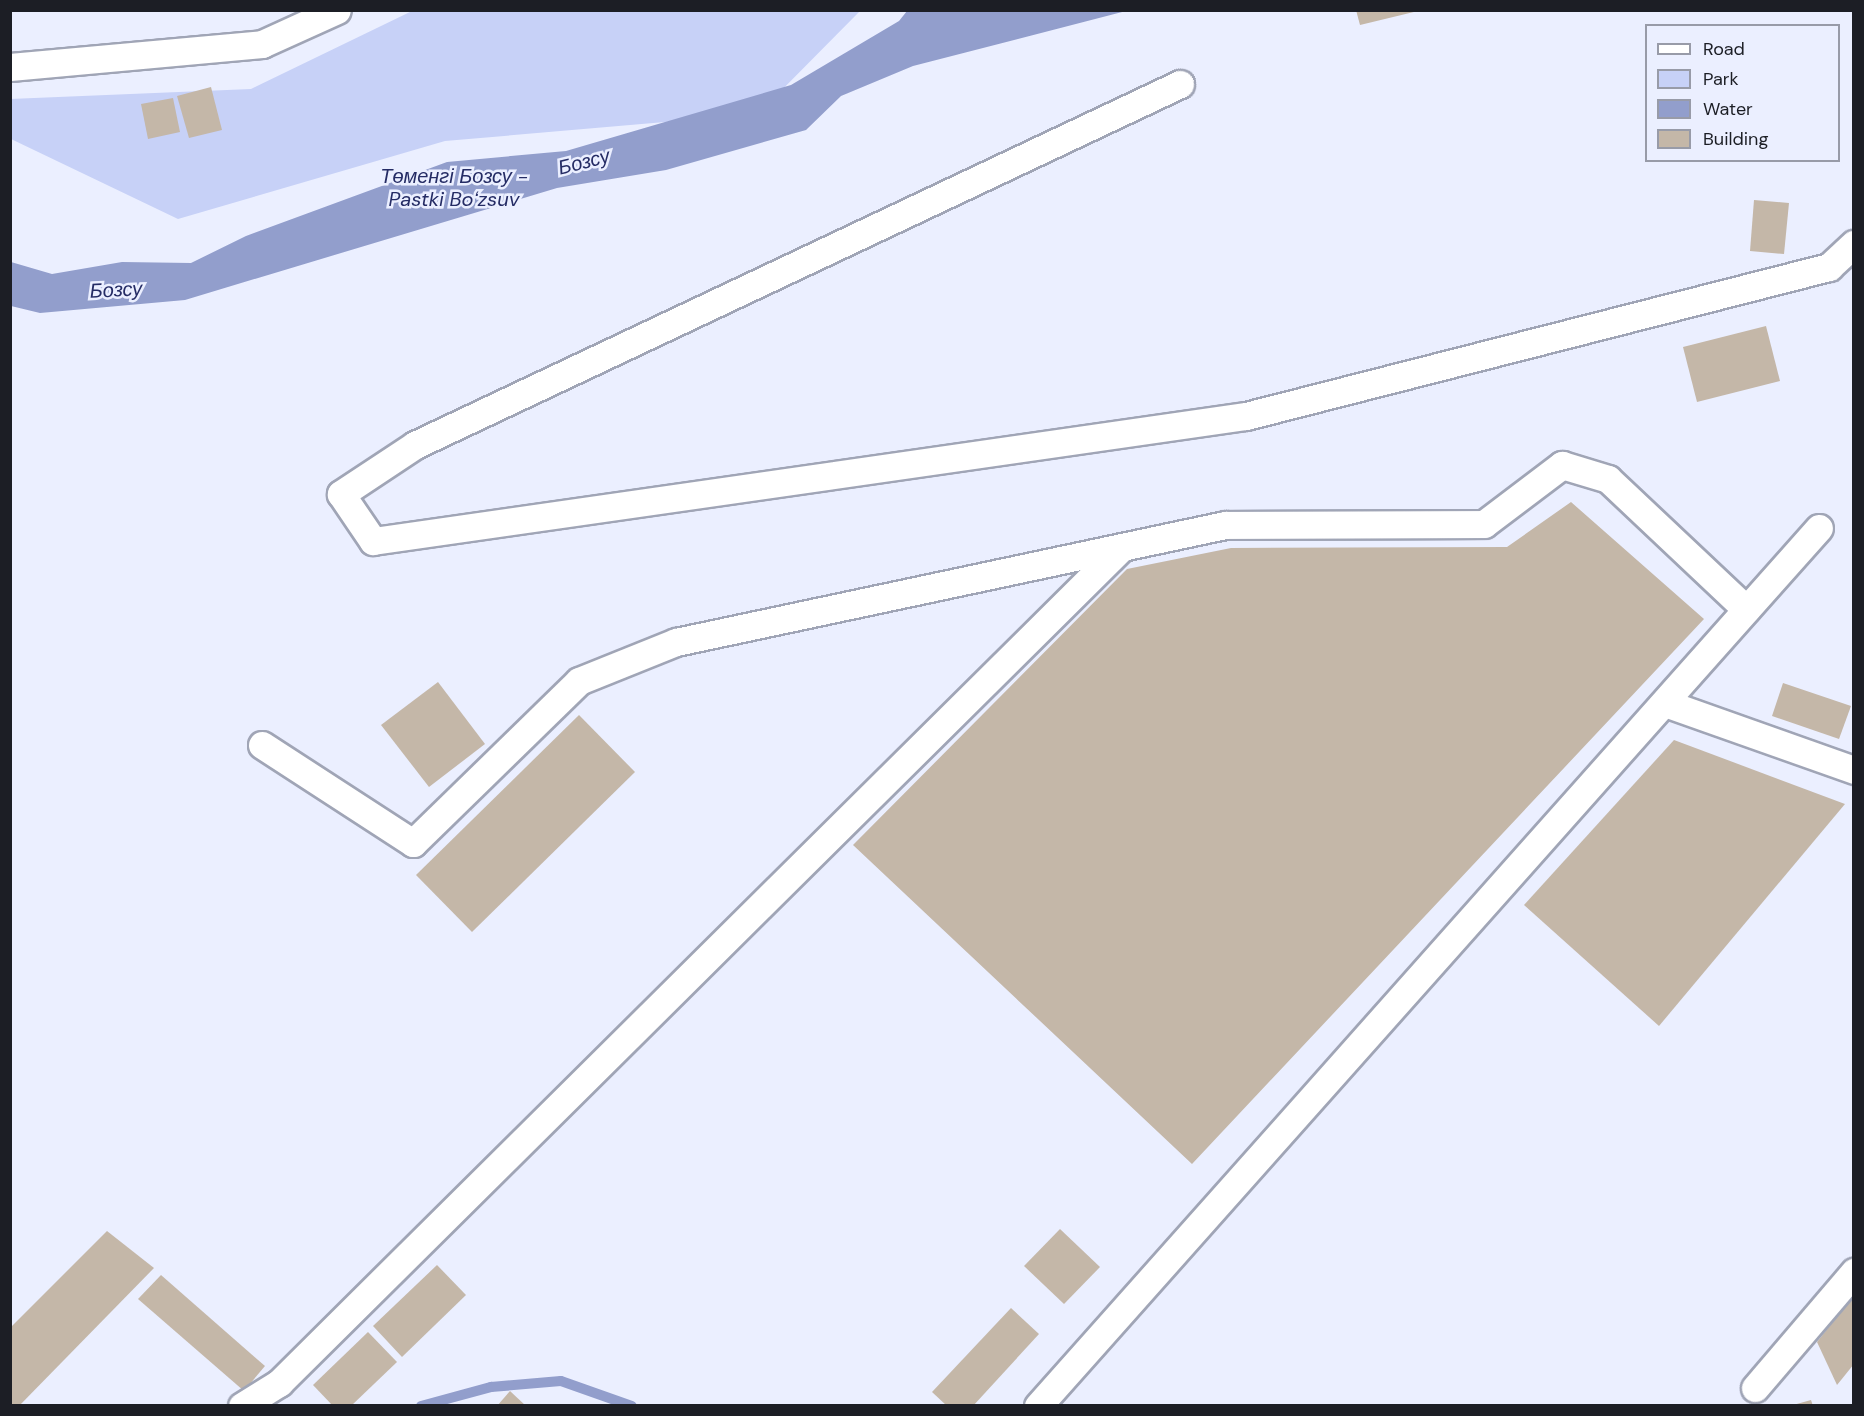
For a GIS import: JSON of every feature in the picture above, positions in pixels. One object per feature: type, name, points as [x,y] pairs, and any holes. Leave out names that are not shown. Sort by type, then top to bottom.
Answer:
[{"type":"street","points":[[10,67],[262,44],[337,10]]},
{"type":"street","points":[[1180,84],[415,445],[341,494],[373,541],[1246,416],[1829,267],[1854,244]]},
{"type":"street","points":[[262,745],[413,843],[579,681],[676,642],[1225,525],[1484,524],[1562,465],[1608,479],[1746,609]]},
{"type":"street","points":[[1038,1406],[1819,528]]},
{"type":"street","points":[[242,1406],[296,1366],[1122,547]]},
{"type":"street","points":[[1665,703],[1854,770]]},
{"type":"street","points":[[1755,1388],[1854,1272]]},
{"type":"green space","points":[[412,11],[860,11],[758,114],[445,141],[178,219],[11,139],[10,99],[251,89]]},
{"type":"water","name":"Төменгі Бозсу - Pastki Boʻzsuv","points":[[907,11],[1126,11],[913,66],[841,96],[806,130],[666,170],[557,188],[185,300],[40,313],[11,306],[11,262],[52,274],[122,262],[191,263],[246,236],[447,162],[566,151],[791,85],[899,21]]},
{"type":"building","points":[[1356,10],[1418,10],[1418,11],[1360,25]]},
{"type":"building","points":[[211,87],[222,130],[189,138],[177,96]]},
{"type":"building","points":[[173,98],[180,132],[148,139],[141,104]]},
{"type":"building","points":[[1754,200],[1789,203],[1784,254],[1750,251]]},
{"type":"building","points":[[1766,326],[1780,381],[1697,402],[1683,347]]},
{"type":"building","points":[[1571,502],[1704,619],[1192,1164],[853,845],[1127,569],[1231,548],[1507,547]]},
{"type":"building","points":[[438,682],[485,744],[429,787],[381,725]]},
{"type":"building","points":[[1783,683],[1851,706],[1839,739],[1772,716]]},
{"type":"building","points":[[579,715],[635,772],[472,932],[416,875]]},
{"type":"building","points":[[1674,740],[1845,804],[1659,1026],[1524,905]]},
{"type":"building","points":[[1060,1229],[1100,1267],[1064,1304],[1024,1266]]},
{"type":"building","points":[[107,1231],[154,1268],[19,1406],[10,1406],[10,1328]]},
{"type":"building","points":[[437,1265],[466,1295],[402,1357],[373,1326]]},
{"type":"building","points":[[161,1275],[265,1366],[244,1391],[138,1299]]},
{"type":"building","points":[[1854,1295],[1854,1364],[1837,1385],[1817,1342]]},
{"type":"building","points":[[1011,1308],[1039,1334],[973,1406],[947,1406],[932,1392]]},
{"type":"building","points":[[368,1332],[397,1362],[351,1406],[333,1406],[313,1385]]},
{"type":"building","points":[[510,1391],[526,1406],[497,1406]]},
{"type":"building","points":[[1811,1400],[1813,1406],[1793,1406],[1793,1405]]},
{"type":"waterway","points":[[421,1406],[491,1387],[561,1381],[632,1406]]},
{"type":"water label","name":"Бозсу","points":[[584,162]]},
{"type":"water label","name":"Бозсу","points":[[116,290]]}]
